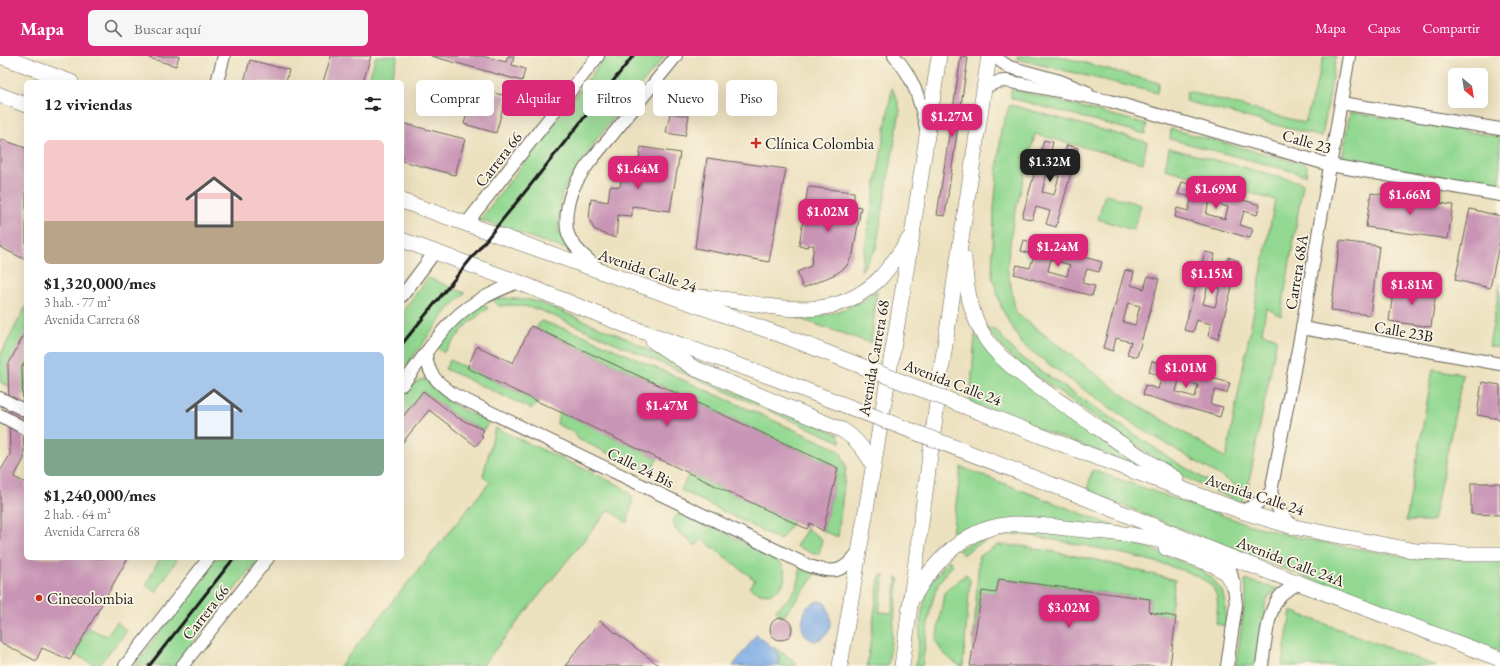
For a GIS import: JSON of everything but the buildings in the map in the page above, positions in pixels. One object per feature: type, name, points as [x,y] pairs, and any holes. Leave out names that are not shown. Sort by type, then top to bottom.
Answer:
[{"type":"main road","points":[[0,56],[66,80]]},
{"type":"main road","name":"Avenida Carrera 68","points":[[840,666],[912,235],[939,56]]},
{"type":"main road","points":[[902,666],[943,358],[989,56]]},
{"type":"main road","points":[[0,95],[24,104]]},
{"type":"main road","name":"Avenida Calle 24","points":[[404,202],[784,336],[1085,453],[1241,511],[1297,528],[1416,551],[1464,554],[1500,554]]},
{"type":"main road","points":[[962,233],[966,276],[972,309],[981,331],[1000,356],[1050,395],[1140,458],[1210,499]]},
{"type":"main road","points":[[661,293],[732,300],[797,309],[826,308],[844,302],[860,294],[875,282],[894,261],[912,235]]},
{"type":"main road","points":[[404,241],[518,282],[630,327],[694,368],[847,433],[857,442],[874,466]]},
{"type":"main road","name":"Avenida Calle 24A","points":[[630,327],[774,378],[1071,492],[1220,553],[1500,660]]},
{"type":"main road","points":[[910,602],[936,563],[951,549],[974,535],[992,528],[1012,524],[1131,535],[1220,553]]},
{"type":"main road","points":[[1131,535],[1214,565],[1226,573],[1234,586]]},
{"type":"street","points":[[218,80],[224,56]]},
{"type":"street","name":"Carrera 66","points":[[466,224],[598,56]]},
{"type":"street","points":[[603,273],[577,248],[567,231],[567,209],[572,191],[580,176],[676,56]]},
{"type":"street","points":[[894,56],[902,64],[912,80],[927,130]]},
{"type":"street","name":"Calle 23","points":[[993,56],[1009,67],[1060,81],[1110,102]]},
{"type":"street","name":"Carrera 68A","points":[[1271,492],[1302,328],[1349,56]]},
{"type":"street","name":"Calle 23","points":[[984,89],[992,83],[1006,81],[1110,102],[1330,165],[1500,195]]},
{"type":"street","points":[[1341,104],[1500,130]]},
{"type":"street","points":[[404,293],[435,252]]},
{"type":"street","points":[[404,382],[449,323],[476,302],[518,282]]},
{"type":"street","name":"Calle 23B","points":[[1302,328],[1500,364]]},
{"type":"street","name":"Calle 24 Bis","points":[[426,354],[429,371],[433,377],[439,384],[453,394],[809,566],[834,570],[843,569],[859,551]]},
{"type":"street","points":[[0,398],[24,410]]},
{"type":"street","points":[[0,416],[24,428]]},
{"type":"street","points":[[1241,511],[1261,502],[1271,492],[1280,513],[1285,520],[1297,528]]},
{"type":"street","points":[[1220,553],[1234,586],[1236,605],[1227,666]]},
{"type":"street","name":"Carrera 66","points":[[182,666],[266,560]]},
{"type":"street","name":"Carrera 66","points":[[125,666],[205,561]]},
{"type":"street","points":[[1262,666],[1274,605],[1280,596],[1299,583]]},
{"type":"green space","points":[[376,56],[398,56],[391,80],[369,80]]},
{"type":"green space","points":[[606,56],[665,56],[645,80],[588,80]]},
{"type":"green space","points":[[1017,56],[1059,56],[1159,83],[1157,93],[1017,59]]},
{"type":"green space","points":[[1324,56],[1336,56],[1322,137],[1185,101],[1187,91],[1305,123]]},
{"type":"green space","points":[[583,86],[583,116],[615,116],[598,137],[562,193],[559,214],[559,231],[568,250],[480,220],[560,116],[575,116],[575,96]]},
{"type":"green space","points":[[892,88],[900,110],[876,249],[861,271]]},
{"type":"green space","points":[[1011,89],[1147,124],[1145,134],[1011,98]]},
{"type":"green space","points":[[1010,105],[1147,142],[1143,163],[1035,134],[1013,221],[1007,267],[1016,313],[1130,400],[1226,458],[1275,200],[1165,169],[1169,148],[1303,183],[1281,316],[1266,308],[1262,333],[1277,338],[1247,492],[1140,428],[1069,379],[1022,344],[1002,309],[992,276],[994,209],[1001,130]]},
{"type":"green space","points":[[1350,112],[1500,137],[1500,187],[1342,159]]},
{"type":"green space","points":[[1171,129],[1307,165],[1306,175],[1170,139]]},
{"type":"green space","points":[[1105,194],[1141,205],[1133,230],[1098,219]]},
{"type":"green space","points":[[428,278],[465,293],[447,311],[404,368],[404,309]]},
{"type":"green space","points":[[1500,284],[1500,348],[1489,346]]},
{"type":"green space","points":[[877,291],[871,343],[797,318],[820,316],[839,311],[857,303]]},
{"type":"green space","points":[[504,298],[530,300],[541,303],[628,339],[687,372],[838,434],[841,442],[540,310],[520,306],[499,306],[492,299]]},
{"type":"green space","points":[[482,303],[488,308],[469,323],[443,353],[437,347],[457,323]]},
{"type":"green space","points":[[24,310],[24,394],[0,382],[0,356]]},
{"type":"green space","points":[[541,321],[583,335],[835,448],[841,453],[846,466],[838,537],[823,531],[838,468],[536,328]]},
{"type":"green space","points":[[986,328],[995,329],[1017,355],[1174,461],[1213,484],[1242,496],[1243,503],[1174,472],[1017,362],[1006,352]]},
{"type":"green space","points":[[975,335],[1150,471],[970,403]]},
{"type":"green space","points":[[450,360],[539,402],[532,409],[445,369]]},
{"type":"green space","points":[[1433,369],[1463,374],[1433,521],[1406,521]]},
{"type":"green space","points":[[424,379],[431,384],[452,404],[489,422],[484,430],[458,418],[423,391],[404,415],[404,394],[414,383]]},
{"type":"green space","points":[[559,411],[658,458],[650,473],[578,439],[575,433],[557,424]]},
{"type":"green space","points":[[495,428],[621,486],[632,496],[632,504],[627,523],[609,509],[482,666],[340,666],[490,482],[483,476]]},
{"type":"green space","points":[[961,467],[1122,529],[1016,520],[951,542]]},
{"type":"green space","points":[[1092,470],[1247,524],[1297,537],[1403,556],[1500,561],[1500,652],[1165,523],[1087,491]]},
{"type":"green space","points":[[689,473],[793,522],[780,540],[681,490]]},
{"type":"green space","points":[[679,513],[693,515],[781,563],[785,578],[783,585],[773,593],[766,594],[749,587],[755,580],[702,539],[696,546],[676,530],[673,519]]},
{"type":"green space","points":[[1021,528],[1129,540],[1199,569],[1211,577],[1222,591],[1225,602],[1226,626],[1216,624],[1217,596],[1213,588],[1202,579],[1181,570],[1154,562],[1092,547],[1020,534],[990,539],[963,555],[958,550],[984,535]]},
{"type":"green space","points":[[807,529],[822,539],[819,554],[796,546]]},
{"type":"green space","points":[[999,545],[1022,546],[1092,559],[1175,580],[1170,616],[1149,612],[1150,599],[999,579],[996,593],[982,592],[973,649],[979,556]]},
{"type":"green space","points":[[159,560],[177,560],[156,592],[146,585]]},
{"type":"green space","points":[[214,560],[257,560],[175,666],[134,666]]},
{"type":"green space","points":[[949,560],[953,565],[943,576],[933,599],[927,628],[922,666],[916,666],[922,611],[929,585]]},
{"type":"green space","points":[[800,568],[816,574],[783,617],[775,610],[794,592],[799,581]]},
{"type":"green space","points":[[966,574],[970,580],[963,666],[960,666],[943,652],[936,641],[944,593]]},
{"type":"green space","points":[[884,575],[879,612],[892,613],[897,578],[899,578],[888,666],[867,666],[879,579]]},
{"type":"green space","points":[[1245,580],[1278,589],[1271,594],[1266,601],[1255,666],[1236,666],[1246,594]]},
{"type":"green space","points":[[1291,611],[1436,666],[1282,666]]},
{"type":"green space","points":[[117,622],[127,631],[98,666],[74,654],[88,628],[107,636]]},
{"type":"green space","points":[[774,647],[797,663],[796,666],[780,666],[779,655]]},
{"type":"water","points":[[818,601],[825,603],[831,621],[829,631],[821,639],[814,641],[805,635],[802,622],[807,607]]},
{"type":"water","points":[[756,635],[769,644],[775,651],[778,655],[780,666],[733,666]]},
{"type":"railway","points":[[404,342],[633,56]]},
{"type":"railway","points":[[149,666],[232,560]]},
{"type":"place","name":"Clínica Colombia","points":[[756,143]]},
{"type":"place","name":"Cinecolombia","points":[[39,598]]}]
